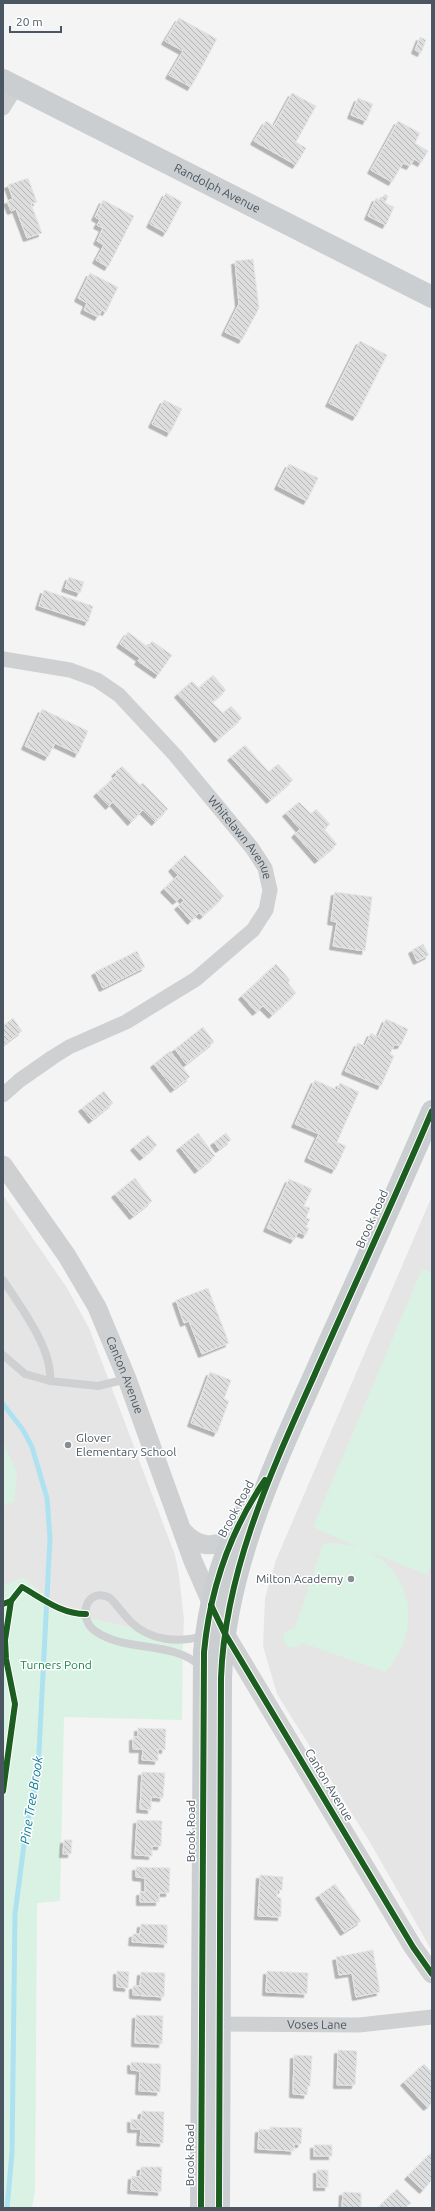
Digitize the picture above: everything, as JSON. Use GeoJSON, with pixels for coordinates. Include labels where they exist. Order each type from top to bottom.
{"type":"FeatureCollection","features":[{"type":"Feature","properties":{"kind":"main road","name":"Randolph Avenue"},"geometry":{"type":"LineString","coordinates":[[10,83],[432,297]]}},
{"type":"Feature","properties":{"kind":"main road","name":"Brook Road"},"geometry":{"type":"LineString","coordinates":[[219,2208],[210,2024],[203,1669],[272,1468],[432,1111]]}},
{"type":"Feature","properties":{"kind":"main road","name":"Brook Road"},"geometry":{"type":"LineString","coordinates":[[201,2208],[210,2024],[221,1691],[211,1605],[221,1569],[233,1536],[248,1506],[272,1468]]}},
{"type":"Feature","properties":{"kind":"street"},"geometry":{"type":"LineString","coordinates":[[3,108],[10,83]]}},
{"type":"Feature","properties":{"kind":"street","name":"Whitelawn Avenue"},"geometry":{"type":"LineString","coordinates":[[3,659],[70,670],[97,680],[119,695],[180,761],[252,848],[265,868],[270,890],[266,910],[253,930],[196,979],[132,1019],[69,1047],[20,1080],[3,1095]]}},
{"type":"Feature","properties":{"kind":"street","name":"Canton Avenue"},"geometry":{"type":"LineString","coordinates":[[3,1165],[87,1287],[127,1379],[182,1532],[211,1605]]}},
{"type":"Feature","properties":{"kind":"street"},"geometry":{"type":"LineString","coordinates":[[182,1532],[195,1542],[203,1545],[219,1544],[233,1536]]}},
{"type":"Feature","properties":{"kind":"street","name":"Canton Avenue"},"geometry":{"type":"LineString","coordinates":[[215,1634],[432,1974]]}},
{"type":"Feature","properties":{"kind":"street","name":"Voses Lane"},"geometry":{"type":"LineString","coordinates":[[210,2024],[359,2025],[432,2017]]}},
{"type":"Feature","properties":{"kind":"lane"},"geometry":{"type":"LineString","coordinates":[[3,1280],[27,1317],[42,1346],[50,1368],[50,1382]]}},
{"type":"Feature","properties":{"kind":"lane"},"geometry":{"type":"LineString","coordinates":[[3,1355],[25,1374],[50,1382],[98,1386],[127,1379]]}},
{"type":"Feature","properties":{"kind":"lane"},"geometry":{"type":"LineString","coordinates":[[203,1669],[186,1656],[122,1642],[101,1634],[90,1626],[87,1621],[86,1607],[93,1596],[99,1594],[110,1598],[136,1626],[152,1635],[178,1640],[215,1634]]}},
{"type":"Feature","properties":{"kind":"shaded area","name":"Glover Elementary School"},"geometry":{"type":"Polygon","coordinates":[[[3,1195],[67,1288],[89,1328],[175,1555],[179,1575],[184,1620],[183,1640],[69,1614],[23,1578],[3,1586],[3,1195]]]}},
{"type":"Feature","properties":{"kind":"shaded area","name":"Milton Academy"},"geometry":{"type":"Polygon","coordinates":[[[432,1196],[432,1951],[371,1844],[277,1694],[263,1646],[265,1598],[276,1560],[432,1196]]]}},
{"type":"Feature","properties":{"kind":"green space"},"geometry":{"type":"Polygon","coordinates":[[[422,1269],[432,1273],[432,1563],[427,1575],[371,1552],[386,1563],[399,1580],[405,1593],[408,1607],[406,1634],[402,1647],[386,1672],[302,1643],[299,1646],[291,1648],[285,1643],[283,1638],[286,1631],[295,1628],[323,1544],[335,1543],[358,1547],[313,1527],[422,1269]]]}},
{"type":"Feature","properties":{"kind":"green space"},"geometry":{"type":"Polygon","coordinates":[[[3,1441],[17,1473],[14,1502],[3,1506],[3,1441]]]}},
{"type":"Feature","properties":{"kind":"green space","name":"Turners Pond"},"geometry":{"type":"Polygon","coordinates":[[[23,1578],[69,1614],[183,1640],[182,1720],[64,1717],[60,1901],[37,1903],[35,2191],[32,2208],[3,2208],[3,1586],[23,1578]]]}},
{"type":"Feature","properties":{"kind":"building"},"geometry":{"type":"Polygon","coordinates":[[[179,18],[217,39],[191,87],[169,75],[183,51],[165,41],[179,18]]]}},
{"type":"Feature","properties":{"kind":"building"},"geometry":{"type":"Polygon","coordinates":[[[420,37],[426,40],[421,53],[415,50],[420,37]]]}},
{"type":"Feature","properties":{"kind":"building"},"geometry":{"type":"Polygon","coordinates":[[[292,93],[316,106],[296,142],[306,148],[296,165],[254,141],[266,121],[274,126],[292,93]]]}},
{"type":"Feature","properties":{"kind":"building"},"geometry":{"type":"Polygon","coordinates":[[[358,98],[373,104],[366,121],[351,115],[358,98]]]}},
{"type":"Feature","properties":{"kind":"building"},"geometry":{"type":"Polygon","coordinates":[[[398,121],[420,133],[415,143],[428,151],[421,163],[414,159],[410,166],[403,163],[392,182],[371,170],[398,121]]]}},
{"type":"Feature","properties":{"kind":"building"},"geometry":{"type":"Polygon","coordinates":[[[28,178],[37,202],[31,204],[42,233],[27,238],[16,209],[11,211],[7,201],[13,199],[8,185],[28,178]]]}},
{"type":"Feature","properties":{"kind":"building"},"geometry":{"type":"Polygon","coordinates":[[[166,193],[182,202],[166,233],[150,224],[166,193]]]}},
{"type":"Feature","properties":{"kind":"building"},"geometry":{"type":"Polygon","coordinates":[[[385,194],[388,196],[385,203],[394,207],[386,225],[368,216],[376,198],[381,200],[385,194]]]}},
{"type":"Feature","properties":{"kind":"building"},"geometry":{"type":"Polygon","coordinates":[[[103,200],[134,216],[108,267],[96,260],[104,245],[97,241],[103,228],[97,225],[100,220],[95,217],[103,200]]]}},
{"type":"Feature","properties":{"kind":"building"},"geometry":{"type":"Polygon","coordinates":[[[253,259],[259,308],[242,340],[225,332],[239,304],[235,261],[253,259]]]}},
{"type":"Feature","properties":{"kind":"building"},"geometry":{"type":"Polygon","coordinates":[[[90,273],[118,287],[106,312],[102,310],[98,317],[84,310],[87,303],[78,298],[90,273]]]}},
{"type":"Feature","properties":{"kind":"building"},"geometry":{"type":"Polygon","coordinates":[[[360,341],[387,355],[356,417],[329,403],[360,341]]]}},
{"type":"Feature","properties":{"kind":"building"},"geometry":{"type":"Polygon","coordinates":[[[164,400],[182,409],[170,433],[152,424],[164,400]]]}},
{"type":"Feature","properties":{"kind":"building"},"geometry":{"type":"Polygon","coordinates":[[[289,464],[318,478],[307,501],[278,486],[289,464]]]}},
{"type":"Feature","properties":{"kind":"building"},"geometry":{"type":"Polygon","coordinates":[[[69,577],[84,582],[80,593],[65,588],[69,577]]]}},
{"type":"Feature","properties":{"kind":"building"},"geometry":{"type":"Polygon","coordinates":[[[44,590],[93,606],[88,622],[39,606],[44,590]]]}},
{"type":"Feature","properties":{"kind":"building"},"geometry":{"type":"Polygon","coordinates":[[[128,632],[148,647],[152,641],[172,655],[158,675],[138,661],[140,658],[120,644],[128,632]]]}},
{"type":"Feature","properties":{"kind":"building"},"geometry":{"type":"Polygon","coordinates":[[[213,675],[226,690],[212,702],[223,713],[231,706],[242,718],[218,739],[178,694],[192,681],[199,688],[213,675]]]}},
{"type":"Feature","properties":{"kind":"building"},"geometry":{"type":"Polygon","coordinates":[[[42,709],[88,731],[78,754],[55,743],[48,757],[25,746],[42,709]]]}},
{"type":"Feature","properties":{"kind":"building"},"geometry":{"type":"Polygon","coordinates":[[[245,745],[269,772],[278,764],[293,780],[270,800],[231,757],[245,745]]]}},
{"type":"Feature","properties":{"kind":"building"},"geometry":{"type":"Polygon","coordinates":[[[122,766],[140,785],[143,783],[168,809],[155,822],[143,810],[131,822],[113,802],[109,806],[97,793],[117,775],[115,773],[122,766]]]}},
{"type":"Feature","properties":{"kind":"building"},"geometry":{"type":"Polygon","coordinates":[[[299,802],[311,814],[316,809],[330,824],[324,829],[337,844],[318,860],[295,834],[300,829],[286,813],[299,802]]]}},
{"type":"Feature","properties":{"kind":"building"},"geometry":{"type":"Polygon","coordinates":[[[185,855],[224,896],[203,916],[199,913],[191,921],[178,906],[184,901],[181,897],[176,901],[164,889],[178,875],[172,868],[185,855]]]}},
{"type":"Feature","properties":{"kind":"building"},"geometry":{"type":"Polygon","coordinates":[[[335,892],[372,897],[365,951],[333,946],[337,922],[331,921],[335,892]]]}},
{"type":"Feature","properties":{"kind":"building"},"geometry":{"type":"Polygon","coordinates":[[[423,944],[429,955],[417,961],[412,950],[423,944]]]}},
{"type":"Feature","properties":{"kind":"building"},"geometry":{"type":"Polygon","coordinates":[[[137,951],[145,967],[103,988],[95,972],[137,951]]]}},
{"type":"Feature","properties":{"kind":"building"},"geometry":{"type":"Polygon","coordinates":[[[276,964],[290,980],[288,983],[296,993],[272,1015],[263,1006],[256,1012],[242,996],[276,964]]]}},
{"type":"Feature","properties":{"kind":"building"},"geometry":{"type":"Polygon","coordinates":[[[13,1018],[22,1031],[3,1045],[3,1026],[13,1018]]]}},
{"type":"Feature","properties":{"kind":"building"},"geometry":{"type":"Polygon","coordinates":[[[386,1019],[408,1029],[401,1045],[394,1045],[390,1054],[394,1056],[381,1086],[345,1071],[358,1043],[365,1046],[371,1033],[378,1037],[386,1019]]]}},
{"type":"Feature","properties":{"kind":"building"},"geometry":{"type":"Polygon","coordinates":[[[203,1027],[214,1042],[186,1064],[175,1049],[203,1027]]]}},
{"type":"Feature","properties":{"kind":"building"},"geometry":{"type":"Polygon","coordinates":[[[170,1051],[190,1077],[174,1089],[154,1064],[170,1051]]]}},
{"type":"Feature","properties":{"kind":"building"},"geometry":{"type":"Polygon","coordinates":[[[315,1080],[337,1090],[340,1083],[359,1092],[337,1142],[346,1146],[335,1170],[308,1158],[319,1134],[295,1124],[315,1080]]]}},
{"type":"Feature","properties":{"kind":"building"},"geometry":{"type":"Polygon","coordinates":[[[104,1091],[113,1103],[92,1120],[82,1108],[104,1091]]]}},
{"type":"Feature","properties":{"kind":"building"},"geometry":{"type":"Polygon","coordinates":[[[198,1133],[215,1156],[198,1170],[180,1147],[198,1133]]]}},
{"type":"Feature","properties":{"kind":"building"},"geometry":{"type":"Polygon","coordinates":[[[226,1133],[231,1140],[219,1149],[214,1142],[226,1133]]]}},
{"type":"Feature","properties":{"kind":"building"},"geometry":{"type":"Polygon","coordinates":[[[148,1135],[157,1145],[143,1157],[134,1147],[148,1135]]]}},
{"type":"Feature","properties":{"kind":"building"},"geometry":{"type":"Polygon","coordinates":[[[135,1178],[152,1201],[133,1216],[115,1194],[135,1178]]]}},
{"type":"Feature","properties":{"kind":"building"},"geometry":{"type":"Polygon","coordinates":[[[289,1179],[312,1189],[304,1206],[310,1208],[306,1218],[310,1219],[306,1227],[309,1228],[306,1235],[298,1232],[294,1240],[267,1228],[289,1179]]]}},
{"type":"Feature","properties":{"kind":"building"},"geometry":{"type":"Polygon","coordinates":[[[208,1288],[229,1343],[202,1354],[189,1321],[184,1323],[176,1300],[208,1288]]]}},
{"type":"Feature","properties":{"kind":"building"},"geometry":{"type":"Polygon","coordinates":[[[210,1372],[231,1380],[224,1399],[229,1401],[217,1433],[191,1423],[210,1372]]]}},
{"type":"Feature","properties":{"kind":"building"},"geometry":{"type":"Polygon","coordinates":[[[138,1728],[166,1729],[165,1750],[158,1749],[158,1761],[142,1760],[143,1749],[133,1749],[133,1737],[138,1737],[138,1728]]]}},
{"type":"Feature","properties":{"kind":"building"},"geometry":{"type":"Polygon","coordinates":[[[142,1772],[165,1773],[163,1798],[151,1797],[151,1810],[140,1809],[142,1772]]]}},
{"type":"Feature","properties":{"kind":"building"},"geometry":{"type":"Polygon","coordinates":[[[137,1820],[162,1821],[161,1846],[152,1846],[152,1856],[135,1855],[137,1820]]]}},
{"type":"Feature","properties":{"kind":"building"},"geometry":{"type":"Polygon","coordinates":[[[64,1840],[72,1840],[71,1854],[63,1854],[64,1840]]]}},
{"type":"Feature","properties":{"kind":"building"},"geometry":{"type":"Polygon","coordinates":[[[136,1867],[170,1868],[169,1893],[159,1893],[159,1902],[140,1902],[140,1892],[145,1892],[145,1878],[136,1877],[136,1867]]]}},
{"type":"Feature","properties":{"kind":"building"},"geometry":{"type":"Polygon","coordinates":[[[260,1875],[283,1877],[282,1890],[277,1890],[277,1897],[281,1898],[281,1917],[258,1916],[260,1875]]]}},
{"type":"Feature","properties":{"kind":"building"},"geometry":{"type":"Polygon","coordinates":[[[335,1884],[361,1921],[344,1932],[319,1895],[335,1884]]]}},
{"type":"Feature","properties":{"kind":"building"},"geometry":{"type":"Polygon","coordinates":[[[141,1924],[167,1925],[167,1944],[132,1942],[133,1934],[140,1934],[141,1924]]]}},
{"type":"Feature","properties":{"kind":"building"},"geometry":{"type":"Polygon","coordinates":[[[373,1950],[380,1992],[356,1997],[352,1973],[339,1975],[336,1957],[373,1950]]]}},
{"type":"Feature","properties":{"kind":"building"},"geometry":{"type":"Polygon","coordinates":[[[117,1971],[129,1972],[128,1988],[117,1987],[117,1971]]]}},
{"type":"Feature","properties":{"kind":"building"},"geometry":{"type":"Polygon","coordinates":[[[267,1971],[308,1973],[307,1994],[266,1992],[267,1971]]]}},
{"type":"Feature","properties":{"kind":"building"},"geometry":{"type":"Polygon","coordinates":[[[141,1972],[165,1973],[164,1997],[133,1995],[133,1986],[140,1986],[141,1972]]]}},
{"type":"Feature","properties":{"kind":"building"},"geometry":{"type":"Polygon","coordinates":[[[136,2015],[163,2016],[162,2044],[135,2043],[136,2015]]]}},
{"type":"Feature","properties":{"kind":"building"},"geometry":{"type":"Polygon","coordinates":[[[338,2050],[357,2051],[355,2085],[337,2085],[338,2050]]]}},
{"type":"Feature","properties":{"kind":"building"},"geometry":{"type":"Polygon","coordinates":[[[294,2055],[312,2056],[310,2086],[308,2086],[307,2095],[293,2094],[294,2055]]]}},
{"type":"Feature","properties":{"kind":"building"},"geometry":{"type":"Polygon","coordinates":[[[131,2062],[161,2064],[160,2092],[139,2091],[140,2071],[131,2070],[131,2062]]]}},
{"type":"Feature","properties":{"kind":"building"},"geometry":{"type":"Polygon","coordinates":[[[424,2064],[432,2072],[432,2103],[427,2107],[404,2082],[424,2064]]]}},
{"type":"Feature","properties":{"kind":"building"},"geometry":{"type":"Polygon","coordinates":[[[142,2111],[164,2112],[163,2143],[140,2142],[141,2129],[131,2129],[131,2119],[141,2120],[142,2111]]]}},
{"type":"Feature","properties":{"kind":"building"},"geometry":{"type":"Polygon","coordinates":[[[270,2127],[302,2128],[301,2144],[294,2144],[294,2151],[258,2149],[259,2129],[270,2130],[270,2127]]]}},
{"type":"Feature","properties":{"kind":"building"},"geometry":{"type":"Polygon","coordinates":[[[314,2145],[332,2145],[332,2156],[314,2156],[314,2145]]]}},
{"type":"Feature","properties":{"kind":"building"},"geometry":{"type":"Polygon","coordinates":[[[432,2152],[432,2180],[423,2190],[408,2176],[432,2152]]]}},
{"type":"Feature","properties":{"kind":"building"},"geometry":{"type":"Polygon","coordinates":[[[141,2167],[162,2167],[161,2192],[131,2190],[132,2176],[140,2177],[141,2167]]]}},
{"type":"Feature","properties":{"kind":"building"},"geometry":{"type":"Polygon","coordinates":[[[317,2170],[328,2170],[328,2187],[317,2187],[317,2170]]]}},
{"type":"Feature","properties":{"kind":"building"},"geometry":{"type":"Polygon","coordinates":[[[397,2189],[411,2203],[405,2208],[378,2208],[397,2189]]]}},
{"type":"Feature","properties":{"kind":"building"},"geometry":{"type":"Polygon","coordinates":[[[343,2192],[361,2193],[361,2208],[342,2208],[343,2192]]]}},
{"type":"Feature","properties":{"kind":"waterway","name":"Pine Tree Brook"},"geometry":{"type":"LineString","coordinates":[[3,1404],[23,1430],[32,1447],[47,1498],[50,1538],[38,1771],[26,1829],[15,1914],[12,2152],[7,2208]]}},
{"type":"Feature","properties":{"kind":"cycle path"},"geometry":{"type":"LineString","coordinates":[[219,2208],[221,1678],[224,1638],[231,1599],[253,1523],[282,1449],[432,1111]]}},
{"type":"Feature","properties":{"kind":"cycle path"},"geometry":{"type":"LineString","coordinates":[[201,2208],[204,1652],[211,1606],[224,1562],[232,1540],[253,1499],[265,1480]]}},
{"type":"Feature","properties":{"kind":"cycle path"},"geometry":{"type":"LineString","coordinates":[[3,1604],[11,1601],[22,1587],[60,1609],[86,1614]]}},
{"type":"Feature","properties":{"kind":"cycle path"},"geometry":{"type":"LineString","coordinates":[[3,1791],[15,1704],[6,1659],[5,1640],[11,1601]]}},
{"type":"Feature","properties":{"kind":"cycle path"},"geometry":{"type":"LineString","coordinates":[[211,1605],[224,1632],[413,1947],[432,1974]]}},
{"type":"Feature","properties":{"kind":"place","name":"Glover Elementary School"},"geometry":{"type":"Point","coordinates":[68,1445]}},
{"type":"Feature","properties":{"kind":"place","name":"Milton Academy"},"geometry":{"type":"Point","coordinates":[351,1579]}}]}
